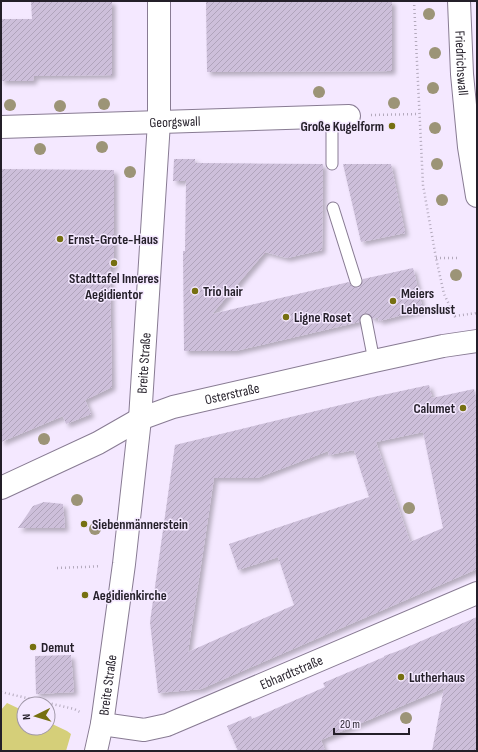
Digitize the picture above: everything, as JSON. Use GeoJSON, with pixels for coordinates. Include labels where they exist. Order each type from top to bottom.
{"type":"FeatureCollection","features":[{"type":"Feature","properties":{"kind":"street","name":"Breite Straße"},"geometry":{"type":"LineString","coordinates":[[96,751],[102,724],[124,564],[140,419],[159,122],[159,1]]}},
{"type":"Feature","properties":{"kind":"street","name":"Friedrichswall"},"geometry":{"type":"LineString","coordinates":[[459,1],[462,74],[469,147],[477,196]]}},
{"type":"Feature","properties":{"kind":"street","name":"Georgswall"},"geometry":{"type":"LineString","coordinates":[[1,127],[340,116]]}},
{"type":"Feature","properties":{"kind":"street","name":"Osterstraße"},"geometry":{"type":"LineString","coordinates":[[1,488],[98,443],[140,419],[173,407],[198,400],[443,346],[477,341]]}},
{"type":"Feature","properties":{"kind":"street","name":"Ebhardtstraße"},"geometry":{"type":"LineString","coordinates":[[102,724],[144,730],[167,725],[477,593]]}},
{"type":"Feature","properties":{"kind":"lane"},"geometry":{"type":"LineString","coordinates":[[332,164],[340,116]]}},
{"type":"Feature","properties":{"kind":"lane"},"geometry":{"type":"LineString","coordinates":[[333,208],[356,281]]}},
{"type":"Feature","properties":{"kind":"lane"},"geometry":{"type":"LineString","coordinates":[[366,320],[374,361]]}},
{"type":"Feature","properties":{"kind":"path"},"geometry":{"type":"LineString","coordinates":[[414,1],[423,186],[436,258],[444,294],[455,316],[477,313]]}},
{"type":"Feature","properties":{"kind":"path"},"geometry":{"type":"LineString","coordinates":[[386,114],[419,114]]}},
{"type":"Feature","properties":{"kind":"path"},"geometry":{"type":"LineString","coordinates":[[436,258],[460,258]]}},
{"type":"Feature","properties":{"kind":"path"},"geometry":{"type":"LineString","coordinates":[[57,568],[82,567]]}},
{"type":"Feature","properties":{"kind":"path"},"geometry":{"type":"LineString","coordinates":[[1,692],[74,709],[102,724]]}},
{"type":"Feature","properties":{"kind":"shaded area"},"geometry":{"type":"Polygon","coordinates":[[[7,703],[16,707],[16,736],[56,736],[56,726],[67,731],[71,734],[66,751],[1,751],[1,710],[7,703]]]}},
{"type":"Feature","properties":{"kind":"building"},"geometry":{"type":"Polygon","coordinates":[[[31,1],[112,1],[112,75],[34,76],[33,81],[1,81],[1,19],[32,19],[31,1]]]}},
{"type":"Feature","properties":{"kind":"building"},"geometry":{"type":"Polygon","coordinates":[[[206,1],[392,1],[392,71],[207,72],[206,1]]]}},
{"type":"Feature","properties":{"kind":"building"},"geometry":{"type":"Polygon","coordinates":[[[174,159],[195,159],[195,163],[323,164],[322,250],[287,258],[265,252],[212,314],[349,282],[352,286],[358,288],[363,279],[413,268],[423,310],[379,321],[378,317],[373,319],[369,314],[364,313],[360,317],[359,322],[235,351],[184,351],[183,251],[185,251],[186,181],[173,181],[174,159]]]}},
{"type":"Feature","properties":{"kind":"building"},"geometry":{"type":"Polygon","coordinates":[[[343,164],[391,164],[405,233],[361,242],[343,164]]]}},
{"type":"Feature","properties":{"kind":"building"},"geometry":{"type":"Polygon","coordinates":[[[1,169],[114,170],[114,267],[110,267],[112,387],[85,400],[91,414],[66,424],[63,416],[1,442],[1,169]]]}},
{"type":"Feature","properties":{"kind":"building"},"geometry":{"type":"Polygon","coordinates":[[[429,385],[432,398],[474,389],[477,402],[477,569],[201,689],[158,693],[150,622],[175,445],[429,385]],[[423,432],[376,442],[410,542],[443,528],[423,432]],[[354,450],[329,455],[328,451],[257,478],[214,478],[188,652],[294,605],[278,557],[238,570],[229,544],[369,497],[354,450]]]}},
{"type":"Feature","properties":{"kind":"building"},"geometry":{"type":"Polygon","coordinates":[[[44,502],[63,504],[65,528],[18,528],[33,506],[44,502]]]}},
{"type":"Feature","properties":{"kind":"building"},"geometry":{"type":"Polygon","coordinates":[[[477,617],[477,751],[432,751],[444,688],[321,740],[325,751],[238,751],[227,726],[251,716],[252,719],[325,687],[323,683],[477,617]]]}},
{"type":"Feature","properties":{"kind":"building"},"geometry":{"type":"Polygon","coordinates":[[[71,655],[74,692],[36,694],[35,656],[71,655]]]}},
{"type":"Feature","properties":{"kind":"place","name":"Große Kugelform"},"geometry":{"type":"Point","coordinates":[392,126]}},
{"type":"Feature","properties":{"kind":"place","name":"Ernst-Grote-Haus"},"geometry":{"type":"Point","coordinates":[60,239]}},
{"type":"Feature","properties":{"kind":"place","name":"Stadttafel Inneres Aegidientor"},"geometry":{"type":"Point","coordinates":[114,263]}},
{"type":"Feature","properties":{"kind":"place","name":"Trio hair"},"geometry":{"type":"Point","coordinates":[195,291]}},
{"type":"Feature","properties":{"kind":"place","name":"Meiers Lebenslust"},"geometry":{"type":"Point","coordinates":[393,301]}},
{"type":"Feature","properties":{"kind":"place","name":"Ligne Roset"},"geometry":{"type":"Point","coordinates":[286,317]}},
{"type":"Feature","properties":{"kind":"place","name":"Calumet"},"geometry":{"type":"Point","coordinates":[463,408]}},
{"type":"Feature","properties":{"kind":"place","name":"Siebenmännerstein"},"geometry":{"type":"Point","coordinates":[84,524]}},
{"type":"Feature","properties":{"kind":"place","name":"Aegidienkirche"},"geometry":{"type":"Point","coordinates":[85,595]}},
{"type":"Feature","properties":{"kind":"place","name":"Demut"},"geometry":{"type":"Point","coordinates":[33,647]}},
{"type":"Feature","properties":{"kind":"place","name":"Lutherhaus"},"geometry":{"type":"Point","coordinates":[401,677]}}]}
